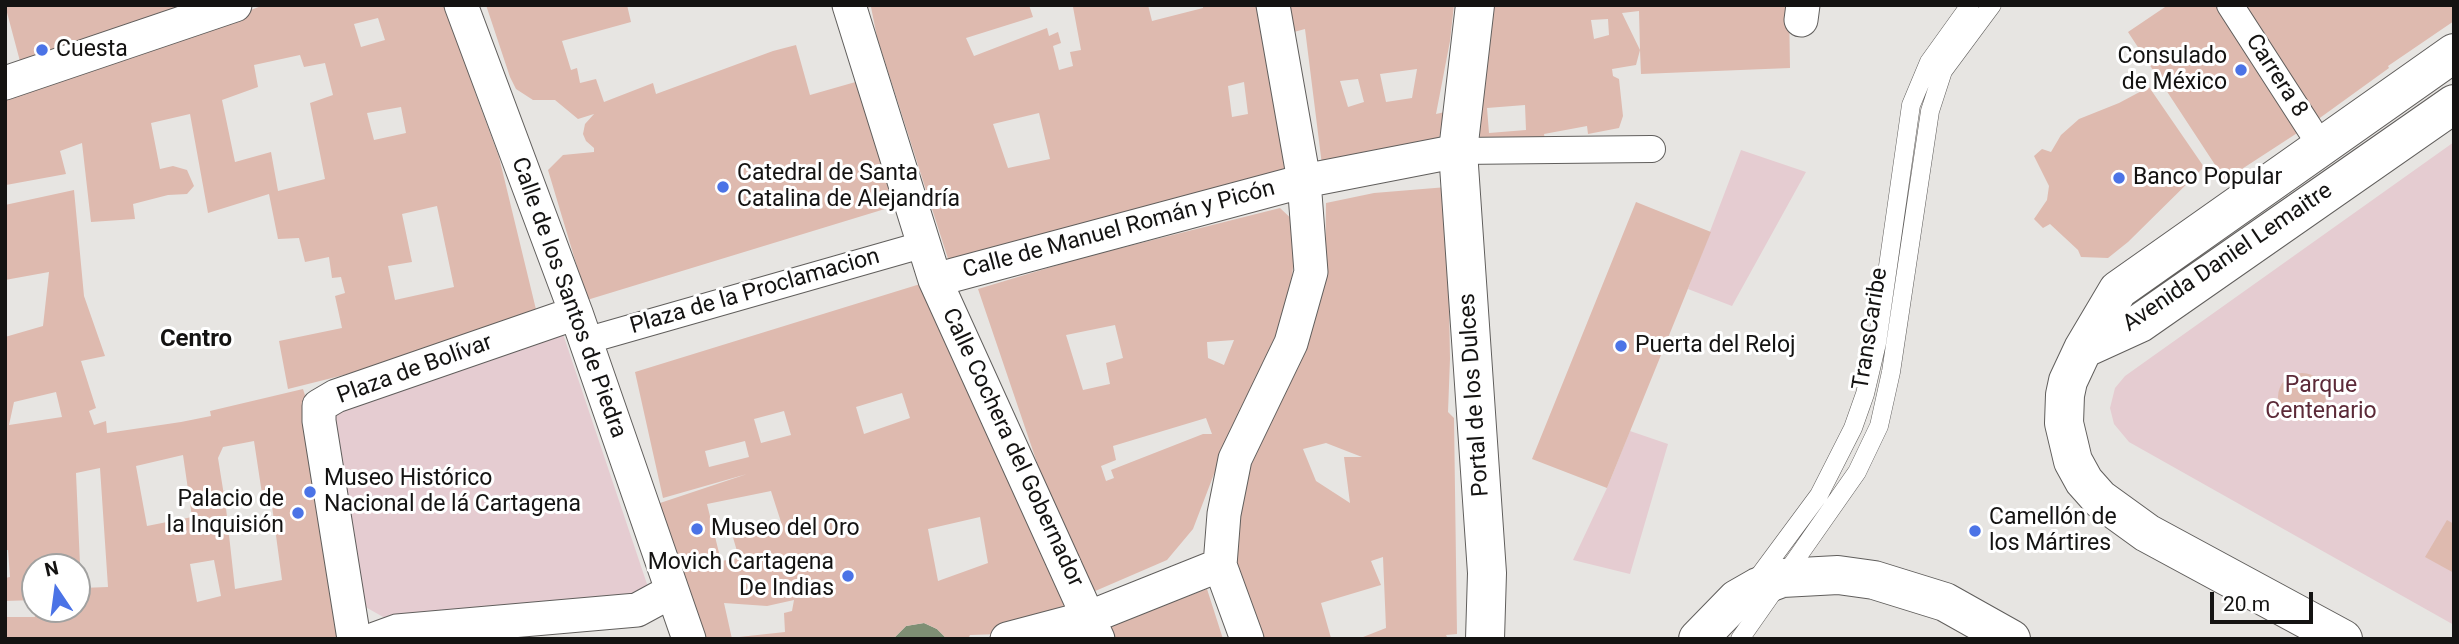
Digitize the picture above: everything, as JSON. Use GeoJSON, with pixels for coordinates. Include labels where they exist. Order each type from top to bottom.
{"type":"FeatureCollection","features":[{"type":"Feature","properties":{"kind":"main road","name":"Portal de los Dulces"},"geometry":{"type":"LineString","coordinates":[[1475,5],[1458,151],[1487,573],[1485,639]]}},
{"type":"Feature","properties":{"kind":"main road","name":"Avenida Daniel Lemaitre"},"geometry":{"type":"LineString","coordinates":[[2083,349],[2118,290],[2454,53]]}},
{"type":"Feature","properties":{"kind":"main road","name":"Avenida Daniel Lemaitre"},"geometry":{"type":"LineString","coordinates":[[2083,349],[2140,323],[2454,104]]}},
{"type":"Feature","properties":{"kind":"main road"},"geometry":{"type":"LineString","coordinates":[[2083,349],[2068,381],[2064,423],[2073,461],[2084,481],[2100,499],[2147,533],[2343,639]]}},
{"type":"Feature","properties":{"kind":"main road"},"geometry":{"type":"LineString","coordinates":[[1698,639],[1737,599],[1758,587],[1782,578],[1838,575],[1874,580],[1945,602],[2011,639]]}},
{"type":"Feature","properties":{"kind":"street"},"geometry":{"type":"LineString","coordinates":[[5,83],[235,5]]}},
{"type":"Feature","properties":{"kind":"street","name":"Calle de los Santos de Piedra"},"geometry":{"type":"LineString","coordinates":[[461,5],[580,327],[689,639]]}},
{"type":"Feature","properties":{"kind":"street","name":"Calle Cochera del Gobernador"},"geometry":{"type":"LineString","coordinates":[[849,5],[934,280],[1094,628]]}},
{"type":"Feature","properties":{"kind":"street"},"geometry":{"type":"LineString","coordinates":[[1247,639],[1220,565],[1224,514],[1235,458],[1291,344],[1311,272],[1304,181],[1273,5]]}},
{"type":"Feature","properties":{"kind":"street","name":"Carrera 8"},"geometry":{"type":"LineString","coordinates":[[2230,5],[2321,146]]}},
{"type":"Feature","properties":{"kind":"street"},"geometry":{"type":"LineString","coordinates":[[1458,151],[1652,149]]}},
{"type":"Feature","properties":{"kind":"street","name":"Calle de Manuel Román y Picón"},"geometry":{"type":"LineString","coordinates":[[934,280],[1304,181],[1458,151]]}},
{"type":"Feature","properties":{"kind":"street","name":"Plaza de la Proclamacion"},"geometry":{"type":"LineString","coordinates":[[580,327],[925,244]]}},
{"type":"Feature","properties":{"kind":"street","name":"Plaza de Bolívar"},"geometry":{"type":"LineString","coordinates":[[354,639],[319,421],[319,406],[336,396],[580,327]]}},
{"type":"Feature","properties":{"kind":"street"},"geometry":{"type":"LineString","coordinates":[[1007,639],[1094,628],[1220,565]]}},
{"type":"Feature","properties":{"kind":"street"},"geometry":{"type":"LineString","coordinates":[[375,639],[397,631],[637,610],[673,591]]}},
{"type":"Feature","properties":{"kind":"lane","name":"TransCaribe"},"geometry":{"type":"LineString","coordinates":[[1737,599],[1766,569],[1819,495],[1853,428],[1865,394],[1877,344],[1911,104],[1929,62],[1970,5]]}},
{"type":"Feature","properties":{"kind":"lane","name":"TransCaribe"},"geometry":{"type":"LineString","coordinates":[[1740,639],[1857,472],[1879,426],[1891,372],[1930,111],[1943,71],[1992,5]]}},
{"type":"Feature","properties":{"kind":"green space","name":"Parque Centenario"},"geometry":{"type":"Polygon","coordinates":[[[2454,142],[2454,625],[2129,442],[2114,424],[2110,408],[2115,388],[2125,376],[2454,142]]]}},
{"type":"Feature","properties":{"kind":"green space"},"geometry":{"type":"Polygon","coordinates":[[[1741,150],[1806,172],[1732,306],[1688,289],[1741,150]]]}},
{"type":"Feature","properties":{"kind":"green space"},"geometry":{"type":"Polygon","coordinates":[[[561,328],[652,599],[392,622],[355,601],[330,404],[561,328]]]}},
{"type":"Feature","properties":{"kind":"green space"},"geometry":{"type":"Polygon","coordinates":[[[1630,431],[1668,444],[1630,574],[1573,560],[1630,431]]]}},
{"type":"Feature","properties":{"kind":"shaded area"},"geometry":{"type":"Polygon","coordinates":[[[924,623],[937,629],[947,639],[893,639],[906,626],[924,623]]]}},
{"type":"Feature","properties":{"kind":"building","name":"Cuesta"},"geometry":{"type":"Polygon","coordinates":[[[5,5],[197,5],[21,65],[5,5]]]}},
{"type":"Feature","properties":{"kind":"building"},"geometry":{"type":"Polygon","coordinates":[[[264,5],[450,5],[475,92],[499,157],[540,326],[288,389],[279,341],[342,328],[335,296],[345,293],[341,277],[332,278],[329,257],[305,262],[299,238],[278,239],[269,194],[208,213],[190,114],[151,123],[160,169],[173,166],[187,170],[194,186],[187,194],[168,195],[133,204],[135,219],[91,222],[82,143],[60,151],[66,174],[6,185],[5,94],[173,39],[264,5]],[[378,18],[354,24],[361,47],[385,40],[378,18]],[[300,55],[254,65],[258,87],[222,100],[235,162],[271,152],[278,191],[325,179],[310,103],[333,95],[325,63],[304,67],[300,55]],[[401,107],[367,113],[374,140],[406,133],[401,107]],[[437,206],[402,214],[412,262],[388,266],[395,300],[454,287],[437,206]]]}},
{"type":"Feature","properties":{"kind":"building","name":"Catedral de Santa Catalina de Alejandría"},"geometry":{"type":"Polygon","coordinates":[[[486,5],[627,5],[631,22],[562,41],[571,70],[577,68],[580,83],[596,79],[604,102],[653,83],[656,94],[796,45],[810,95],[859,81],[898,205],[587,300],[548,170],[563,155],[594,152],[583,134],[585,124],[594,114],[578,119],[555,100],[533,100],[516,89],[486,5]]]}},
{"type":"Feature","properties":{"kind":"building"},"geometry":{"type":"Polygon","coordinates":[[[861,5],[1029,5],[1033,17],[966,38],[974,56],[1047,28],[1049,36],[1058,32],[1061,43],[1053,46],[1059,70],[1073,66],[1070,52],[1081,50],[1073,7],[1148,5],[1152,21],[1203,8],[1203,5],[1261,5],[1298,176],[950,265],[877,37],[871,7],[862,9],[861,5]],[[1244,82],[1228,86],[1232,117],[1248,114],[1244,82]],[[1039,113],[993,124],[1008,168],[1050,159],[1039,113]]]}},
{"type":"Feature","properties":{"kind":"building"},"geometry":{"type":"Polygon","coordinates":[[[1290,5],[1454,5],[1436,114],[1445,112],[1436,151],[1323,173],[1305,29],[1294,32],[1290,5]],[[1417,69],[1380,74],[1386,102],[1412,98],[1417,69]],[[1358,79],[1340,81],[1348,107],[1364,102],[1358,79]]]}},
{"type":"Feature","properties":{"kind":"building"},"geometry":{"type":"Polygon","coordinates":[[[1480,5],[1789,5],[1790,68],[1641,74],[1640,50],[1636,65],[1612,69],[1613,76],[1619,79],[1623,116],[1619,128],[1588,134],[1587,126],[1544,134],[1546,145],[1479,150],[1480,135],[1468,138],[1480,5]],[[1639,11],[1622,13],[1640,50],[1639,11]],[[1608,19],[1591,20],[1594,39],[1609,35],[1608,19]],[[1525,105],[1487,108],[1489,133],[1526,130],[1525,105]]]}},
{"type":"Feature","properties":{"kind":"building"},"geometry":{"type":"Polygon","coordinates":[[[2168,5],[2226,5],[2308,126],[2225,180],[2128,32],[2168,5]]]}},
{"type":"Feature","properties":{"kind":"building"},"geometry":{"type":"Polygon","coordinates":[[[2235,5],[2454,5],[2454,21],[2388,66],[2389,68],[2317,120],[2235,5]]]}},
{"type":"Feature","properties":{"kind":"building","name":"Banco Popular"},"geometry":{"type":"Polygon","coordinates":[[[2149,87],[2204,167],[2128,242],[2108,258],[2081,257],[2078,250],[2050,224],[2043,228],[2034,219],[2047,200],[2049,186],[2034,156],[2042,149],[2051,152],[2061,135],[2079,119],[2149,87]]]}},
{"type":"Feature","properties":{"kind":"building"},"geometry":{"type":"Polygon","coordinates":[[[1447,187],[1450,359],[1448,412],[1454,418],[1457,634],[1446,635],[1448,639],[1358,639],[1386,628],[1383,557],[1371,561],[1381,585],[1321,603],[1331,638],[1256,639],[1227,549],[1229,511],[1325,276],[1326,203],[1374,193],[1447,187]],[[1326,443],[1303,449],[1316,481],[1350,503],[1344,457],[1362,457],[1326,443]]]}},
{"type":"Feature","properties":{"kind":"building"},"geometry":{"type":"Polygon","coordinates":[[[74,190],[84,296],[105,356],[81,361],[96,408],[89,411],[94,425],[106,421],[107,433],[211,416],[210,411],[303,389],[314,423],[342,638],[5,639],[5,617],[21,617],[21,623],[91,623],[91,588],[108,587],[100,468],[76,473],[79,553],[21,553],[21,600],[5,601],[5,578],[10,577],[8,550],[5,550],[5,337],[43,326],[49,272],[5,280],[5,205],[74,190]],[[56,392],[14,402],[9,425],[62,417],[56,392]],[[254,441],[223,447],[218,458],[235,589],[282,580],[272,506],[264,507],[254,441]],[[183,455],[136,466],[147,526],[192,517],[183,455]],[[214,560],[190,564],[197,602],[221,596],[214,560]]]}},
{"type":"Feature","properties":{"kind":"building","name":"Puerta del Reloj"},"geometry":{"type":"Polygon","coordinates":[[[1636,202],[1711,232],[1607,488],[1532,459],[1636,202]]]}},
{"type":"Feature","properties":{"kind":"building"},"geometry":{"type":"Polygon","coordinates":[[[1280,208],[1298,225],[1284,345],[1214,474],[1193,529],[1167,560],[1086,595],[1049,498],[978,289],[1081,258],[1280,208]],[[1115,325],[1066,335],[1083,390],[1110,384],[1106,363],[1123,358],[1115,325]],[[1234,340],[1207,342],[1208,358],[1224,365],[1234,340]],[[1206,418],[1113,446],[1116,460],[1101,466],[1106,481],[1114,478],[1111,470],[1203,434],[1212,434],[1206,418]]]}},
{"type":"Feature","properties":{"kind":"building"},"geometry":{"type":"Polygon","coordinates":[[[930,281],[1071,604],[1057,608],[1054,619],[999,634],[970,635],[968,639],[947,639],[937,629],[924,623],[906,626],[893,639],[739,639],[785,632],[784,613],[792,611],[794,600],[767,606],[724,603],[732,639],[697,639],[657,504],[747,474],[663,498],[635,372],[930,281]],[[902,393],[856,407],[864,434],[910,418],[902,393]],[[784,411],[754,419],[761,443],[791,435],[784,411]],[[745,441],[705,451],[709,467],[749,457],[745,441]],[[771,491],[707,504],[721,561],[739,558],[732,534],[781,522],[771,491]],[[980,517],[928,529],[938,581],[988,563],[980,517]]]}},
{"type":"Feature","properties":{"kind":"building"},"geometry":{"type":"Polygon","coordinates":[[[2302,373],[2319,380],[2326,397],[2319,414],[2302,421],[2285,414],[2278,397],[2285,380],[2302,373]]]}},
{"type":"Feature","properties":{"kind":"building"},"geometry":{"type":"Polygon","coordinates":[[[2447,520],[2454,524],[2454,573],[2425,557],[2447,520]]]}},
{"type":"Feature","properties":{"kind":"building"},"geometry":{"type":"Polygon","coordinates":[[[1207,589],[1223,639],[1112,639],[1107,626],[1207,589]]]}},
{"type":"Feature","properties":{"kind":"place","name":"Cuesta"},"geometry":{"type":"Point","coordinates":[42,50]}},
{"type":"Feature","properties":{"kind":"place","name":"Consulado de México"},"geometry":{"type":"Point","coordinates":[2241,70]}},
{"type":"Feature","properties":{"kind":"place","name":"Banco Popular"},"geometry":{"type":"Point","coordinates":[2119,178]}},
{"type":"Feature","properties":{"kind":"place","name":"Catedral de Santa Catalina de Alejandría"},"geometry":{"type":"Point","coordinates":[723,187]}},
{"type":"Feature","properties":{"kind":"place","name":"Puerta del Reloj"},"geometry":{"type":"Point","coordinates":[1621,346]}},
{"type":"Feature","properties":{"kind":"place","name":"Museo Histórico Nacional de lá Cartagena"},"geometry":{"type":"Point","coordinates":[310,492]}},
{"type":"Feature","properties":{"kind":"place","name":"Palacio de la Inquisión"},"geometry":{"type":"Point","coordinates":[298,513]}},
{"type":"Feature","properties":{"kind":"place","name":"Museo del Oro"},"geometry":{"type":"Point","coordinates":[697,529]}},
{"type":"Feature","properties":{"kind":"place","name":"Camellón de los Mártires"},"geometry":{"type":"Point","coordinates":[1975,531]}},
{"type":"Feature","properties":{"kind":"place","name":"Movich Cartagena De Indias"},"geometry":{"type":"Point","coordinates":[848,576]}},
{"type":"Feature","properties":{"kind":"district","name":"Centro"},"geometry":{"type":"Point","coordinates":[196,340]}}]}
